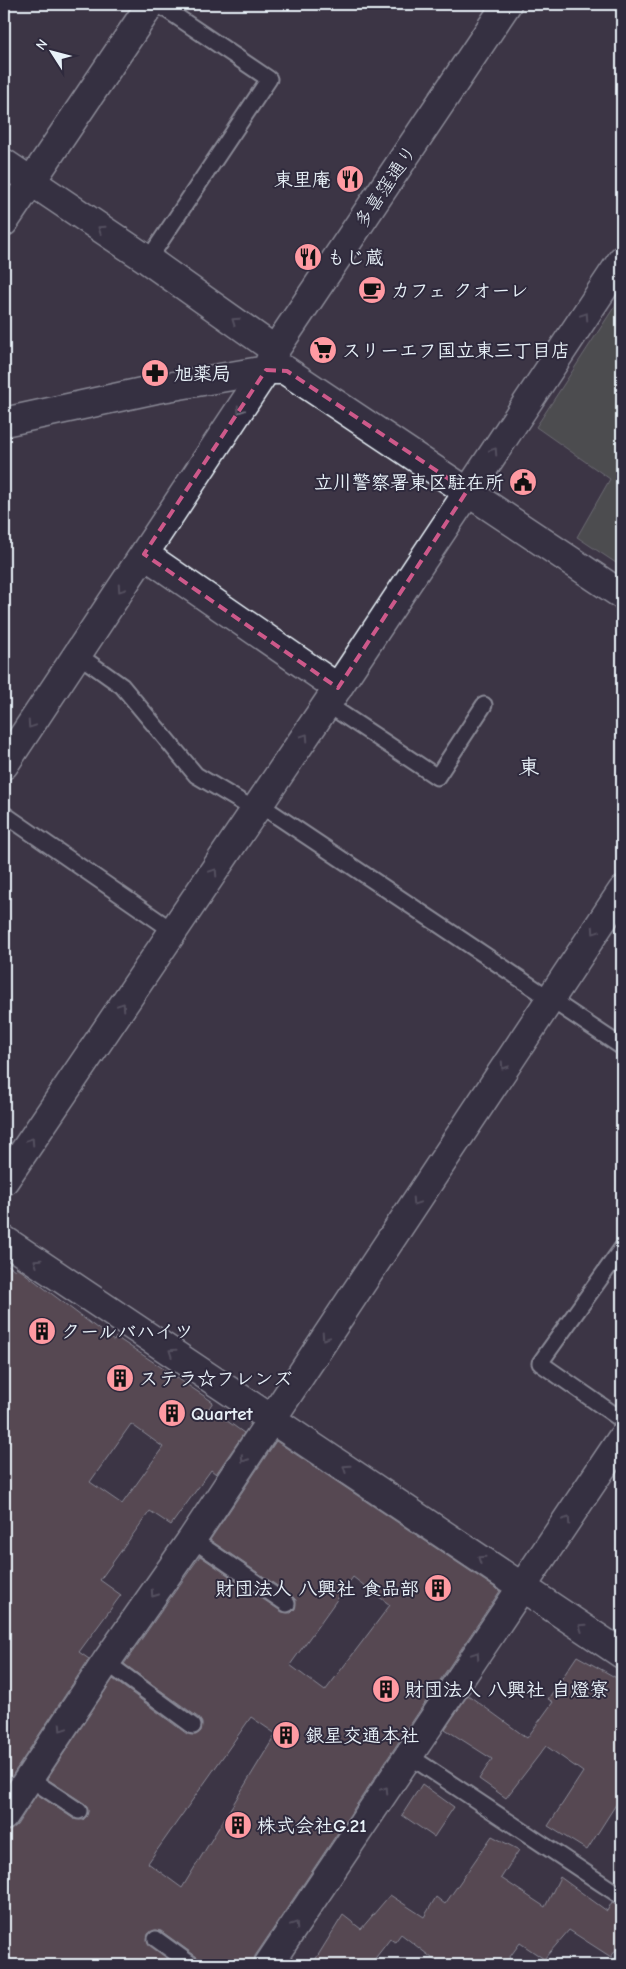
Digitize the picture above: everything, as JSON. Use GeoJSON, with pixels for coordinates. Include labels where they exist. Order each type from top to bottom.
{"type":"FeatureCollection","features":[{"type":"Feature","properties":{"kind":"street"},"geometry":{"type":"LineString","coordinates":[[4,222],[151,4]]}},
{"type":"Feature","properties":{"kind":"street","name":"多喜窪通り"},"geometry":{"type":"LineString","coordinates":[[4,765],[507,4]]}},
{"type":"Feature","properties":{"kind":"street"},"geometry":{"type":"LineString","coordinates":[[4,163],[148,260],[271,360],[622,595]]}},
{"type":"Feature","properties":{"kind":"street"},"geometry":{"type":"LineString","coordinates":[[4,1181],[332,696],[622,260]]}},
{"type":"Feature","properties":{"kind":"street"},"geometry":{"type":"LineString","coordinates":[[4,422],[156,389],[271,360]]}},
{"type":"Feature","properties":{"kind":"street"},"geometry":{"type":"LineString","coordinates":[[144,554],[332,696]]}},
{"type":"Feature","properties":{"kind":"street"},"geometry":{"type":"LineString","coordinates":[[4,1816],[106,1662],[192,1539],[622,891]]}},
{"type":"Feature","properties":{"kind":"street"},"geometry":{"type":"LineString","coordinates":[[4,1240],[622,1654]]}},
{"type":"Feature","properties":{"kind":"street"},"geometry":{"type":"LineString","coordinates":[[268,1965],[622,1438]]}},
{"type":"Feature","properties":{"kind":"lane"},"geometry":{"type":"LineString","coordinates":[[148,260],[269,79],[158,4]]}},
{"type":"Feature","properties":{"kind":"lane"},"geometry":{"type":"LineString","coordinates":[[78,654],[122,686],[196,775],[257,807],[622,1047]]}},
{"type":"Feature","properties":{"kind":"lane"},"geometry":{"type":"LineString","coordinates":[[332,696],[437,776],[484,705]]}},
{"type":"Feature","properties":{"kind":"lane"},"geometry":{"type":"LineString","coordinates":[[4,814],[173,931]]}},
{"type":"Feature","properties":{"kind":"lane"},"geometry":{"type":"LineString","coordinates":[[622,1248],[540,1363],[622,1420]]}},
{"type":"Feature","properties":{"kind":"lane"},"geometry":{"type":"LineString","coordinates":[[192,1539],[287,1604]]}},
{"type":"Feature","properties":{"kind":"lane"},"geometry":{"type":"LineString","coordinates":[[106,1662],[193,1726]]}},
{"type":"Feature","properties":{"kind":"lane"},"geometry":{"type":"LineString","coordinates":[[408,1755],[622,1897]]}},
{"type":"Feature","properties":{"kind":"lane"},"geometry":{"type":"LineString","coordinates":[[29,1778],[79,1811]]}},
{"type":"Feature","properties":{"kind":"lane"},"geometry":{"type":"LineString","coordinates":[[156,1939],[192,1965]]}},
{"type":"Feature","properties":{"kind":"highlighted area"},"geometry":{"type":"Polygon","coordinates":[[[266,370],[287,371],[467,491],[338,688],[144,554],[266,370]]]}},
{"type":"Feature","properties":{"kind":"green space"},"geometry":{"type":"Polygon","coordinates":[[[622,295],[622,567],[577,537],[610,479],[536,427],[622,295]]]}},
{"type":"Feature","properties":{"kind":"building"},"geometry":{"type":"Polygon","coordinates":[[[4,1262],[15,1270],[16,1267],[19,1269],[114,1341],[116,1337],[213,1402],[209,1408],[244,1433],[216,1474],[211,1470],[171,1525],[150,1511],[100,1580],[121,1595],[79,1652],[89,1659],[4,1788],[4,1262]],[[131,1424],[90,1482],[122,1504],[163,1447],[131,1424]]]}},
{"type":"Feature","properties":{"kind":"building"},"geometry":{"type":"Polygon","coordinates":[[[276,1441],[500,1591],[255,1956],[253,1965],[201,1965],[197,1957],[161,1931],[156,1930],[148,1934],[148,1943],[176,1965],[4,1965],[4,1832],[11,1830],[17,1825],[37,1794],[74,1819],[83,1820],[86,1817],[88,1811],[85,1804],[47,1779],[113,1679],[187,1734],[196,1735],[201,1731],[202,1723],[199,1718],[124,1664],[200,1556],[282,1612],[291,1613],[295,1609],[296,1600],[292,1596],[210,1540],[276,1441]],[[353,1577],[290,1665],[325,1691],[390,1605],[353,1577]],[[251,1717],[148,1863],[182,1888],[276,1734],[251,1717]]]}},
{"type":"Feature","properties":{"kind":"building"},"geometry":{"type":"Polygon","coordinates":[[[577,1656],[622,1681],[622,1795],[587,1850],[548,1826],[583,1772],[546,1746],[506,1798],[479,1779],[492,1759],[445,1729],[468,1695],[527,1738],[553,1702],[548,1699],[577,1656]]]}},
{"type":"Feature","properties":{"kind":"building"},"geometry":{"type":"Polygon","coordinates":[[[422,1784],[454,1807],[434,1837],[402,1815],[422,1784]]]}},
{"type":"Feature","properties":{"kind":"building"},"geometry":{"type":"Polygon","coordinates":[[[492,1836],[519,1850],[501,1878],[545,1907],[560,1877],[607,1911],[612,1902],[622,1906],[622,1941],[611,1957],[569,1930],[544,1959],[520,1943],[504,1965],[441,1965],[401,1934],[395,1942],[390,1939],[370,1965],[312,1965],[343,1915],[361,1929],[390,1895],[424,1917],[436,1897],[445,1904],[492,1836]]]}},
{"type":"Feature","properties":{"kind":"place","name":"東里庵"},"geometry":{"type":"Point","coordinates":[350,179]}},
{"type":"Feature","properties":{"kind":"place","name":"もじ蔵"},"geometry":{"type":"Point","coordinates":[308,257]}},
{"type":"Feature","properties":{"kind":"place","name":"カフェ クオーレ"},"geometry":{"type":"Point","coordinates":[372,290]}},
{"type":"Feature","properties":{"kind":"place","name":"スリーエフ国立東三丁目店"},"geometry":{"type":"Point","coordinates":[323,350]}},
{"type":"Feature","properties":{"kind":"place","name":"旭薬局"},"geometry":{"type":"Point","coordinates":[155,373]}},
{"type":"Feature","properties":{"kind":"place","name":"立川警察署東区駐在所"},"geometry":{"type":"Point","coordinates":[523,482]}},
{"type":"Feature","properties":{"kind":"place","name":"クールバハイツ"},"geometry":{"type":"Point","coordinates":[42,1331]}},
{"type":"Feature","properties":{"kind":"place","name":"ステラ☆フレンズ"},"geometry":{"type":"Point","coordinates":[120,1378]}},
{"type":"Feature","properties":{"kind":"place","name":"Quartet"},"geometry":{"type":"Point","coordinates":[172,1413]}},
{"type":"Feature","properties":{"kind":"place","name":"財団法人 八興社 食品部"},"geometry":{"type":"Point","coordinates":[438,1588]}},
{"type":"Feature","properties":{"kind":"place","name":"財団法人 八興社 自燈寮"},"geometry":{"type":"Point","coordinates":[386,1689]}},
{"type":"Feature","properties":{"kind":"place","name":"銀星交通本社"},"geometry":{"type":"Point","coordinates":[286,1735]}},
{"type":"Feature","properties":{"kind":"place","name":"株式会社G.21"},"geometry":{"type":"Point","coordinates":[238,1825]}},
{"type":"Feature","properties":{"kind":"district","name":"東"},"geometry":{"type":"Point","coordinates":[529,767]}}]}
